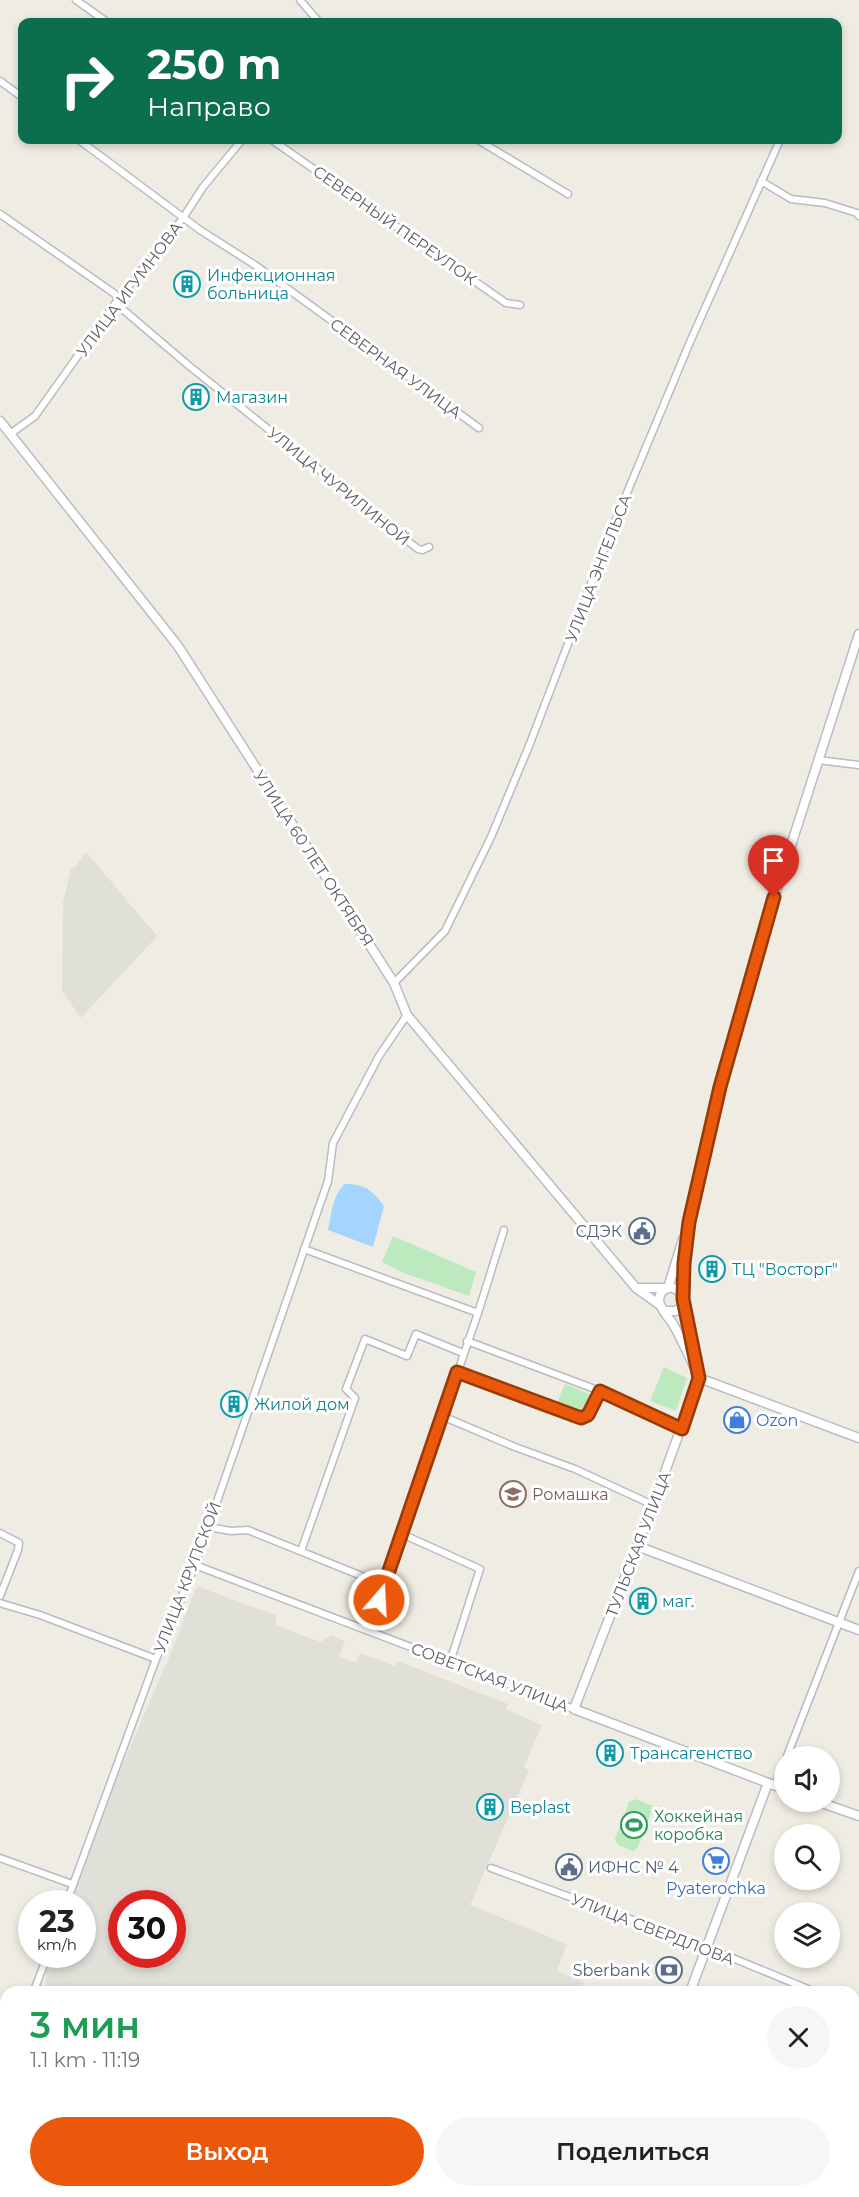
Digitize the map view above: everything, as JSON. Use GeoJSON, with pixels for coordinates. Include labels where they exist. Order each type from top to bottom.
{"type":"FeatureCollection","features":[{"type":"Feature","properties":{"kind":"main road","name":"УЛИЦА 60 ЛЕТ ОКТЯБРЯ"},"geometry":{"type":"LineString","coordinates":[[0,422],[178,646],[394,983],[407,1015],[636,1287],[662,1308]]}},
{"type":"Feature","properties":{"kind":"main road"},"geometry":{"type":"LineString","coordinates":[[859,633],[767,920],[723,1077],[689,1222],[668,1288],[660,1295],[662,1308],[699,1378],[859,1438]]}},
{"type":"Feature","properties":{"kind":"main road","name":"ТУЛЬСКАЯ УЛИЦА"},"geometry":{"type":"LineString","coordinates":[[574,1708],[654,1504],[699,1378],[683,1299],[689,1222]]}},
{"type":"Feature","properties":{"kind":"main road"},"geometry":{"type":"LineString","coordinates":[[636,1287],[668,1288],[679,1291],[683,1299],[681,1307],[672,1312],[662,1308]]}},
{"type":"Feature","properties":{"kind":"main road"},"geometry":{"type":"LineString","coordinates":[[637,1546],[859,1630]]}},
{"type":"Feature","properties":{"kind":"main road","name":"СОВЕТСКАЯ УЛИЦА"},"geometry":{"type":"LineString","coordinates":[[574,1708],[772,1784]]}},
{"type":"Feature","properties":{"kind":"main road"},"geometry":{"type":"LineString","coordinates":[[692,1986],[772,1784]]}},
{"type":"Feature","properties":{"kind":"main road"},"geometry":{"type":"LineString","coordinates":[[840,1809],[859,1816]]}},
{"type":"Feature","properties":{"kind":"street"},"geometry":{"type":"LineString","coordinates":[[76,0],[101,18]]}},
{"type":"Feature","properties":{"kind":"street"},"geometry":{"type":"LineString","coordinates":[[300,0],[316,18]]}},
{"type":"Feature","properties":{"kind":"street"},"geometry":{"type":"LineString","coordinates":[[0,81],[18,94]]}},
{"type":"Feature","properties":{"kind":"street","name":"СЕВЕРНАЯ УЛИЦА"},"geometry":{"type":"LineString","coordinates":[[84,144],[183,218],[255,265],[479,428]]}},
{"type":"Feature","properties":{"kind":"street","name":"УЛИЦА ИГУМНОВА"},"geometry":{"type":"LineString","coordinates":[[10,434],[35,416],[118,301],[183,218],[203,187],[239,144]]}},
{"type":"Feature","properties":{"kind":"street","name":"СЕВЕРНЫЙ ПЕРЕУЛОК"},"geometry":{"type":"LineString","coordinates":[[278,144],[506,303],[520,305]]}},
{"type":"Feature","properties":{"kind":"street"},"geometry":{"type":"LineString","coordinates":[[485,144],[568,194]]}},
{"type":"Feature","properties":{"kind":"street","name":"УЛИЦА ЭНГЕЛЬСА"},"geometry":{"type":"LineString","coordinates":[[394,983],[445,931],[490,837],[529,746],[611,531],[690,342],[778,144]]}},
{"type":"Feature","properties":{"kind":"street"},"geometry":{"type":"LineString","coordinates":[[761,181],[791,199],[825,203],[857,213],[859,216]]}},
{"type":"Feature","properties":{"kind":"street","name":"УЛИЦА ЧУРИЛИНОЙ"},"geometry":{"type":"LineString","coordinates":[[0,214],[115,294],[120,307],[188,365],[418,549],[429,547]]}},
{"type":"Feature","properties":{"kind":"street"},"geometry":{"type":"LineString","coordinates":[[818,760],[859,765]]}},
{"type":"Feature","properties":{"kind":"street","name":"УЛИЦА КРУПСКОЙ"},"geometry":{"type":"LineString","coordinates":[[70,1890],[156,1659],[195,1565],[328,1181],[333,1143],[379,1056],[407,1015]]}},
{"type":"Feature","properties":{"kind":"street"},"geometry":{"type":"LineString","coordinates":[[369,1631],[478,1313],[504,1230]]}},
{"type":"Feature","properties":{"kind":"street"},"geometry":{"type":"LineString","coordinates":[[304,1249],[478,1313]]}},
{"type":"Feature","properties":{"kind":"street"},"geometry":{"type":"LineString","coordinates":[[301,1551],[355,1398],[346,1389],[365,1339],[407,1356],[416,1334],[464,1353]]}},
{"type":"Feature","properties":{"kind":"street"},"geometry":{"type":"LineString","coordinates":[[467,1341],[600,1391],[682,1429]]}},
{"type":"Feature","properties":{"kind":"street"},"geometry":{"type":"LineString","coordinates":[[457,1372],[581,1418],[588,1415],[600,1391]]}},
{"type":"Feature","properties":{"kind":"street"},"geometry":{"type":"LineString","coordinates":[[442,1416],[515,1447],[575,1468],[654,1504]]}},
{"type":"Feature","properties":{"kind":"street"},"geometry":{"type":"LineString","coordinates":[[208,1527],[231,1531],[248,1530],[384,1585]]}},
{"type":"Feature","properties":{"kind":"street"},"geometry":{"type":"LineString","coordinates":[[0,1533],[19,1543],[0,1596]]}},
{"type":"Feature","properties":{"kind":"street"},"geometry":{"type":"LineString","coordinates":[[402,1534],[480,1569],[450,1662]]}},
{"type":"Feature","properties":{"kind":"street","name":"СОВЕТСКАЯ УЛИЦА"},"geometry":{"type":"LineString","coordinates":[[195,1565],[574,1708]]}},
{"type":"Feature","properties":{"kind":"street"},"geometry":{"type":"LineString","coordinates":[[791,1746],[859,1571]]}},
{"type":"Feature","properties":{"kind":"street"},"geometry":{"type":"LineString","coordinates":[[0,1603],[40,1615],[156,1659]]}},
{"type":"Feature","properties":{"kind":"street"},"geometry":{"type":"LineString","coordinates":[[772,1784],[774,1780]]}},
{"type":"Feature","properties":{"kind":"street"},"geometry":{"type":"LineString","coordinates":[[0,1858],[72,1884]]}},
{"type":"Feature","properties":{"kind":"street","name":"УЛИЦА СВЕРДЛОВА"},"geometry":{"type":"LineString","coordinates":[[491,1868],[706,1947],[800,1986]]}},
{"type":"Feature","properties":{"kind":"street"},"geometry":{"type":"LineString","coordinates":[[36,1986],[43,1968]]}},
{"type":"Feature","properties":{"kind":"shaded area"},"geometry":{"type":"Polygon","coordinates":[[[86,852],[157,936],[81,1018],[62,991],[63,903],[71,869],[86,852]]]}},
{"type":"Feature","properties":{"kind":"shaded area"},"geometry":{"type":"Polygon","coordinates":[[[199,1587],[275,1615],[277,1626],[321,1642],[331,1635],[345,1641],[339,1656],[356,1663],[360,1653],[395,1666],[398,1661],[508,1704],[506,1709],[542,1725],[524,1767],[529,1770],[470,1905],[567,1944],[557,1971],[584,1982],[582,1986],[46,1986],[48,1968],[96,1968],[96,1890],[76,1890],[117,1777],[171,1653],[195,1590],[199,1587]]]}},
{"type":"Feature","properties":{"kind":"green space"},"geometry":{"type":"Polygon","coordinates":[[[393,1236],[476,1272],[469,1296],[404,1273],[382,1262],[393,1236]]]}},
{"type":"Feature","properties":{"kind":"green space"},"geometry":{"type":"Polygon","coordinates":[[[664,1367],[687,1378],[676,1411],[650,1401],[664,1367]]]}},
{"type":"Feature","properties":{"kind":"green space"},"geometry":{"type":"Polygon","coordinates":[[[565,1384],[592,1395],[584,1413],[557,1403],[565,1384]]]}},
{"type":"Feature","properties":{"kind":"green space","name":"Хоккейная коробка"},"geometry":{"type":"Polygon","coordinates":[[[636,1799],[652,1806],[652,1810],[638,1847],[633,1851],[618,1845],[615,1839],[629,1802],[636,1799]]]}},
{"type":"Feature","properties":{"kind":"water"},"geometry":{"type":"Polygon","coordinates":[[[345,1184],[368,1189],[384,1206],[373,1247],[328,1230],[335,1199],[345,1184]]]}},
{"type":"Feature","properties":{"kind":"place","name":"Инфекционная больница"},"geometry":{"type":"Point","coordinates":[187,284]}},
{"type":"Feature","properties":{"kind":"place","name":"Магазин"},"geometry":{"type":"Point","coordinates":[196,397]}},
{"type":"Feature","properties":{"kind":"place","name":"СДЭК"},"geometry":{"type":"Point","coordinates":[642,1231]}},
{"type":"Feature","properties":{"kind":"place","name":"ТЦ \"Восторг\""},"geometry":{"type":"Point","coordinates":[712,1269]}},
{"type":"Feature","properties":{"kind":"place","name":"Жилой дом"},"geometry":{"type":"Point","coordinates":[234,1404]}},
{"type":"Feature","properties":{"kind":"place","name":"Ozon"},"geometry":{"type":"Point","coordinates":[737,1420]}},
{"type":"Feature","properties":{"kind":"place","name":"Ромашка"},"geometry":{"type":"Point","coordinates":[513,1494]}},
{"type":"Feature","properties":{"kind":"place","name":"маг."},"geometry":{"type":"Point","coordinates":[643,1601]}},
{"type":"Feature","properties":{"kind":"place","name":"Трансагенство"},"geometry":{"type":"Point","coordinates":[610,1753]}},
{"type":"Feature","properties":{"kind":"place","name":"Beplast"},"geometry":{"type":"Point","coordinates":[490,1807]}},
{"type":"Feature","properties":{"kind":"place","name":"Хоккейная коробка"},"geometry":{"type":"Point","coordinates":[634,1825]}},
{"type":"Feature","properties":{"kind":"place","name":"Pyaterochka"},"geometry":{"type":"Point","coordinates":[716,1861]}},
{"type":"Feature","properties":{"kind":"place","name":"ИФНС № 4"},"geometry":{"type":"Point","coordinates":[569,1867]}},
{"type":"Feature","properties":{"kind":"place","name":"Sberbank"},"geometry":{"type":"Point","coordinates":[669,1970]}},
{"type":"Feature","properties":{"kind":"route"},"geometry":{"type":"LineString","coordinates":[[379,1600],[457,1372],[581,1418],[588,1415],[600,1391],[682,1429],[699,1378],[683,1299],[689,1222],[720,1087],[774,897]]}}]}
